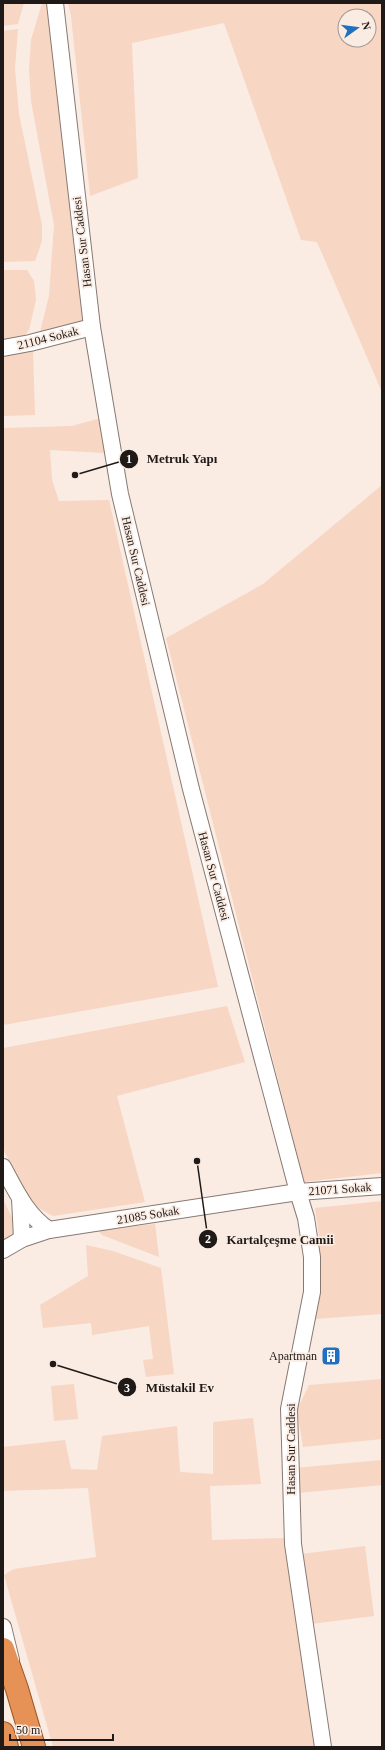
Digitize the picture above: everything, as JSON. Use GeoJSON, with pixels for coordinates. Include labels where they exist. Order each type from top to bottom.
{"type":"FeatureCollection","features":[{"type":"Feature","properties":{"kind":"highway"},"geometry":{"type":"LineString","coordinates":[[3,1649],[17,1689],[34,1747]]}},
{"type":"Feature","properties":{"kind":"highway"},"geometry":{"type":"LineString","coordinates":[[3,1733],[7,1747]]}},
{"type":"Feature","properties":{"kind":"street","name":"Hasan Sur Caddesi"},"geometry":{"type":"LineString","coordinates":[[55,3],[92,327],[120,494],[191,789],[306,1218],[312,1256],[312,1292],[289,1409],[293,1544],[322,1747]]}},
{"type":"Feature","properties":{"kind":"street","name":"21104 Sokak"},"geometry":{"type":"LineString","coordinates":[[3,348],[30,344],[92,327]]}},
{"type":"Feature","properties":{"kind":"street"},"geometry":{"type":"LineString","coordinates":[[3,1167],[26,1208],[39,1223],[49,1230]]}},
{"type":"Feature","properties":{"kind":"street","name":"21071 Sokak"},"geometry":{"type":"LineString","coordinates":[[298,1192],[382,1186]]}},
{"type":"Feature","properties":{"kind":"street","name":"21085 Sokak"},"geometry":{"type":"LineString","coordinates":[[3,1250],[22,1239],[49,1230],[298,1192]]}},
{"type":"Feature","properties":{"kind":"street"},"geometry":{"type":"LineString","coordinates":[[20,1198],[22,1239]]}},
{"type":"Feature","properties":{"kind":"street"},"geometry":{"type":"LineString","coordinates":[[3,1627],[17,1689]]}},
{"type":"Feature","properties":{"kind":"shaded area"},"geometry":{"type":"Polygon","coordinates":[[[3,3],[24,3],[18,24],[3,26],[3,3]]]}},
{"type":"Feature","properties":{"kind":"shaded area"},"geometry":{"type":"Polygon","coordinates":[[[42,3],[48,3],[78,262],[83,325],[40,332],[49,296],[54,225],[31,101],[29,70],[31,40],[42,3]]]}},
{"type":"Feature","properties":{"kind":"shaded area"},"geometry":{"type":"Polygon","coordinates":[[[68,3],[382,3],[382,392],[317,242],[301,240],[224,23],[132,43],[138,178],[90,196],[71,16],[68,3]]]}},
{"type":"Feature","properties":{"kind":"shaded area"},"geometry":{"type":"Polygon","coordinates":[[[18,29],[15,68],[19,114],[42,225],[42,241],[35,261],[3,262],[3,31],[18,29]]]}},
{"type":"Feature","properties":{"kind":"shaded area"},"geometry":{"type":"Polygon","coordinates":[[[3,270],[27,270],[34,281],[36,300],[29,330],[23,337],[3,341],[3,270]]]}},
{"type":"Feature","properties":{"kind":"shaded area"},"geometry":{"type":"Polygon","coordinates":[[[33,351],[35,415],[3,416],[3,352],[33,351]]]}},
{"type":"Feature","properties":{"kind":"shaded area"},"geometry":{"type":"Polygon","coordinates":[[[101,418],[105,453],[50,450],[52,480],[59,501],[109,500],[218,987],[3,1025],[3,428],[72,426],[101,418]]]}},
{"type":"Feature","properties":{"kind":"shaded area"},"geometry":{"type":"Polygon","coordinates":[[[382,485],[382,1173],[304,1182],[166,638],[263,584],[382,485]]]}},
{"type":"Feature","properties":{"kind":"shaded area"},"geometry":{"type":"Polygon","coordinates":[[[227,1006],[245,1062],[117,1096],[145,1202],[53,1216],[35,1206],[20,1185],[3,1148],[3,1048],[227,1006]]]}},
{"type":"Feature","properties":{"kind":"shaded area"},"geometry":{"type":"Polygon","coordinates":[[[3,1199],[13,1220],[13,1237],[3,1244],[3,1199]]]}},
{"type":"Feature","properties":{"kind":"shaded area"},"geometry":{"type":"Polygon","coordinates":[[[382,1201],[382,1314],[315,1319],[320,1243],[315,1208],[382,1201]]]}},
{"type":"Feature","properties":{"kind":"shaded area"},"geometry":{"type":"Polygon","coordinates":[[[155,1224],[159,1257],[102,1235],[98,1230],[155,1224]]]}},
{"type":"Feature","properties":{"kind":"shaded area"},"geometry":{"type":"Polygon","coordinates":[[[86,1245],[113,1251],[161,1268],[174,1374],[146,1377],[143,1360],[153,1359],[149,1326],[92,1335],[91,1323],[43,1328],[40,1305],[88,1276],[86,1245]]]}},
{"type":"Feature","properties":{"kind":"shaded area"},"geometry":{"type":"Polygon","coordinates":[[[382,1379],[382,1439],[303,1447],[297,1410],[309,1385],[382,1379]]]}},
{"type":"Feature","properties":{"kind":"shaded area"},"geometry":{"type":"Polygon","coordinates":[[[74,1384],[78,1419],[54,1421],[51,1386],[74,1384]]]}},
{"type":"Feature","properties":{"kind":"shaded area"},"geometry":{"type":"Polygon","coordinates":[[[253,1418],[261,1484],[210,1486],[212,1540],[284,1538],[315,1747],[53,1747],[4,1575],[14,1569],[96,1557],[88,1488],[3,1491],[3,1447],[65,1440],[71,1469],[97,1470],[102,1436],[177,1426],[180,1472],[213,1474],[213,1422],[253,1418]]]}},
{"type":"Feature","properties":{"kind":"shaded area"},"geometry":{"type":"Polygon","coordinates":[[[382,1460],[382,1485],[298,1493],[295,1468],[382,1460]]]}},
{"type":"Feature","properties":{"kind":"shaded area"},"geometry":{"type":"Polygon","coordinates":[[[365,1546],[374,1616],[311,1624],[301,1554],[365,1546]]]}},
{"type":"Feature","properties":{"kind":"place","name":"Metruk Yapı"},"geometry":{"type":"Point","coordinates":[75,475]}},
{"type":"Feature","properties":{"kind":"place","name":"Kartalçeşme Camii"},"geometry":{"type":"Point","coordinates":[197,1161]}},
{"type":"Feature","properties":{"kind":"place","name":"Apartman"},"geometry":{"type":"Point","coordinates":[331,1356]}},
{"type":"Feature","properties":{"kind":"place","name":"Müstakil Ev"},"geometry":{"type":"Point","coordinates":[53,1364]}}]}
